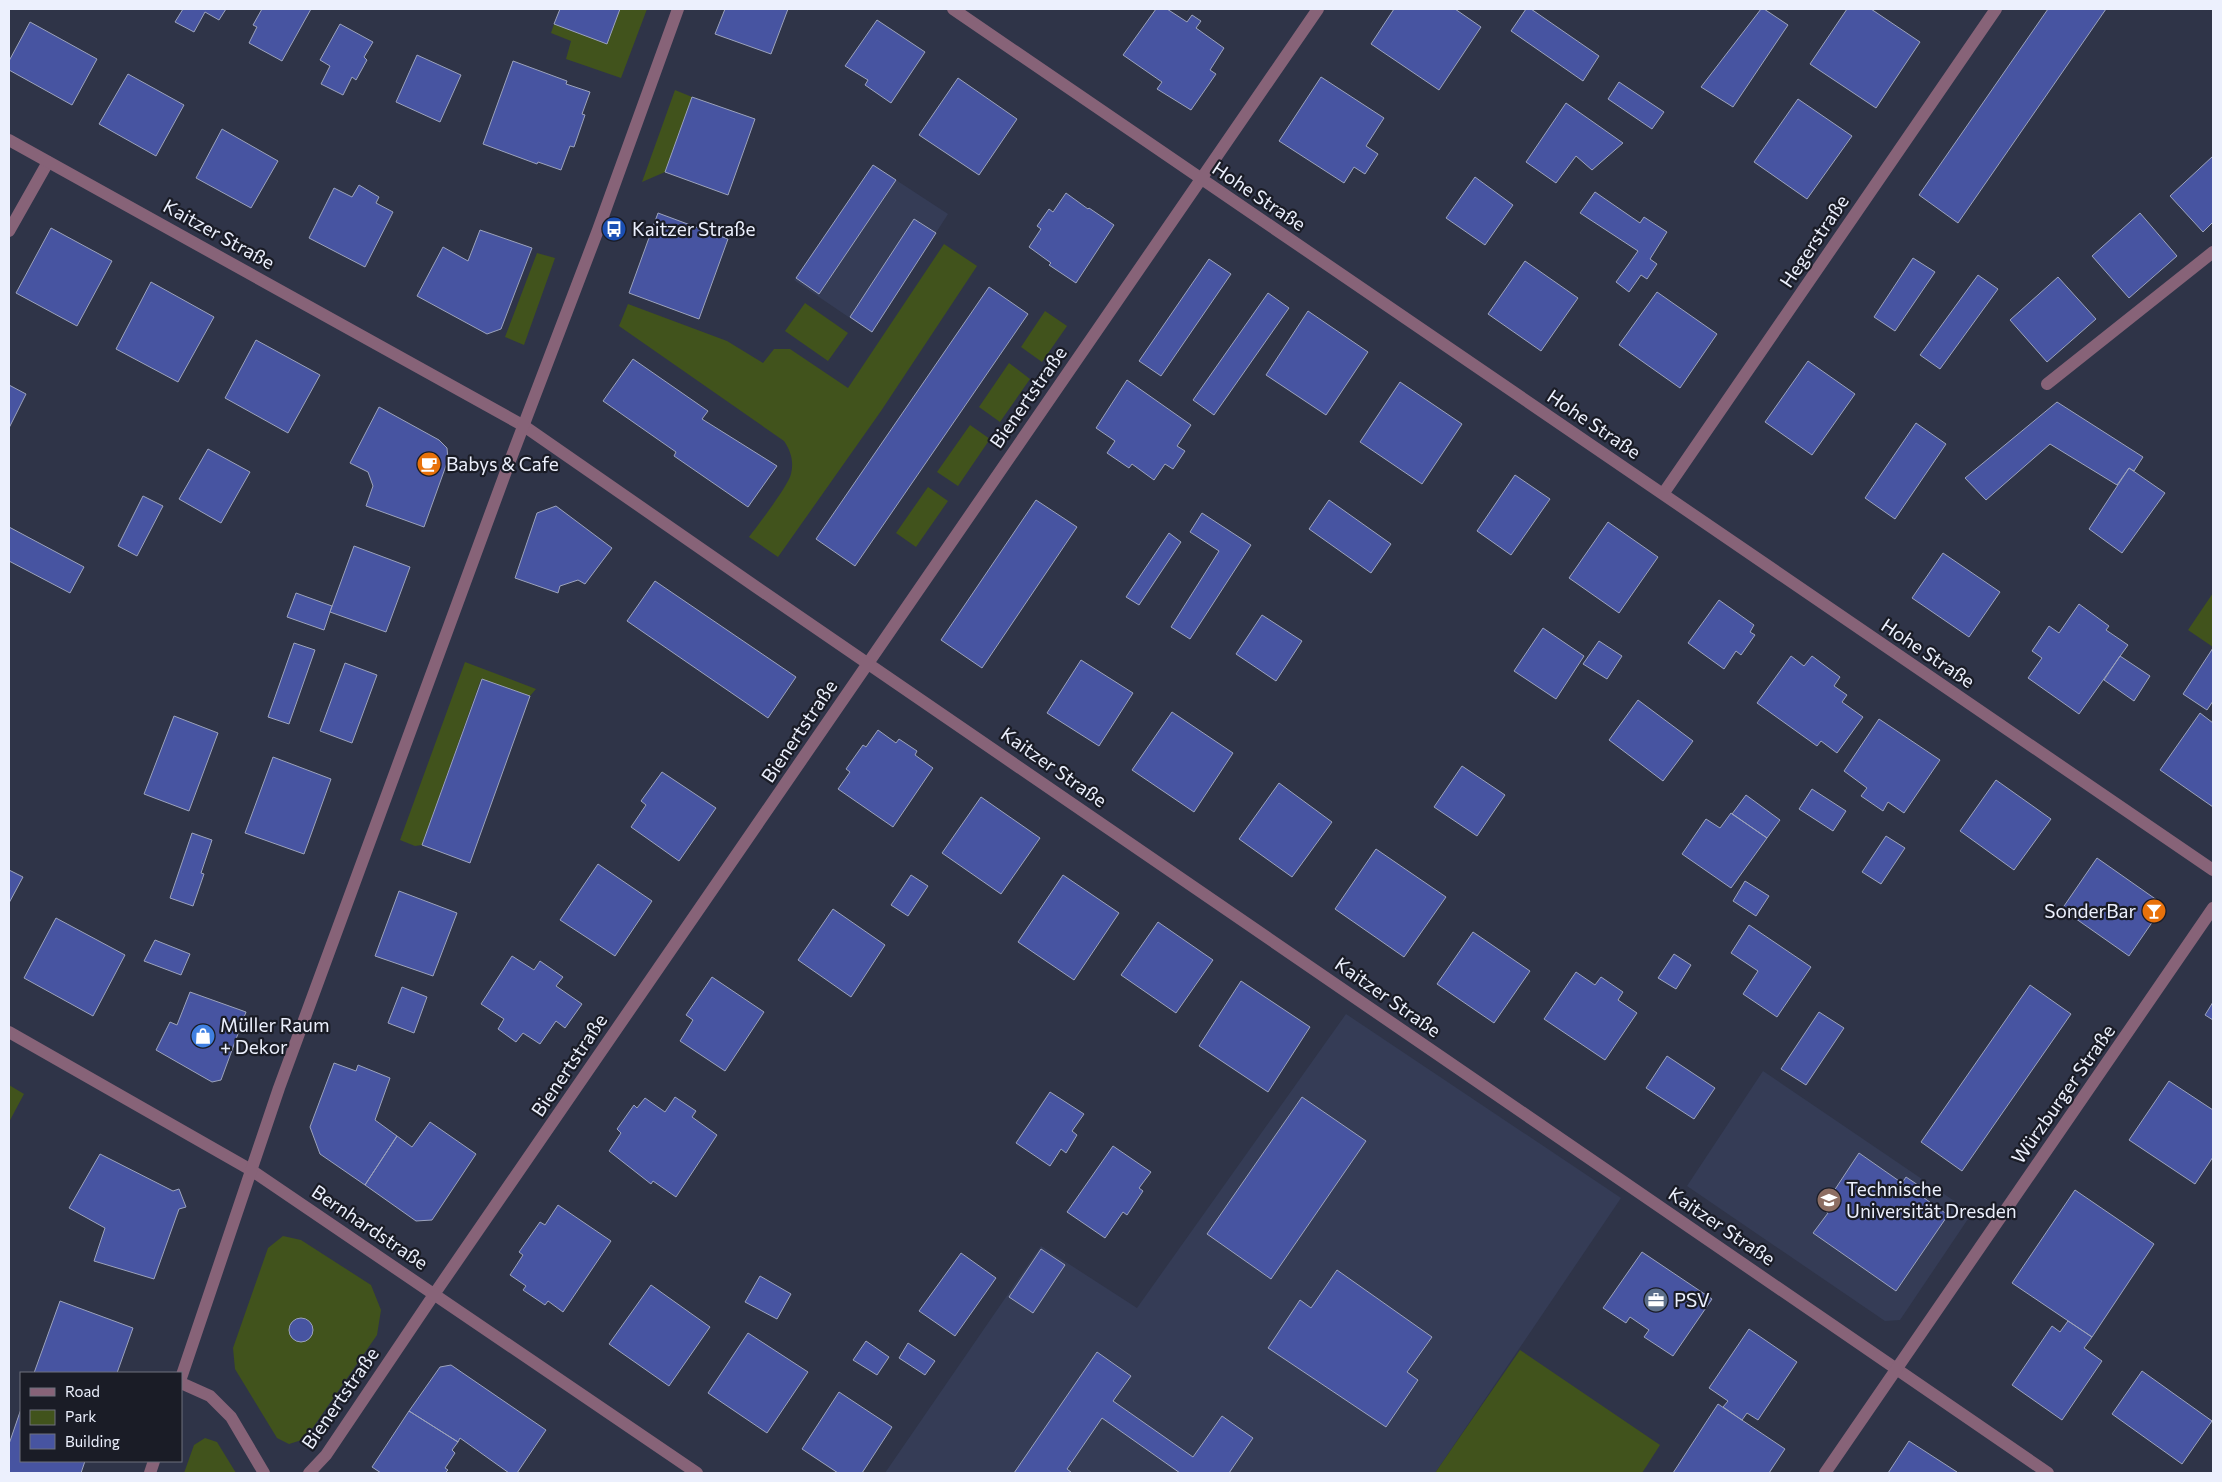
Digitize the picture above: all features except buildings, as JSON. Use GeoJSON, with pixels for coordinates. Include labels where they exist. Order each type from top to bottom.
{"type":"FeatureCollection","features":[{"type":"Feature","properties":{"kind":"street"},"geometry":{"type":"LineString","coordinates":[[182,1375],[289,1061],[678,9]]}},
{"type":"Feature","properties":{"kind":"street","name":"Hohe Straße"},"geometry":{"type":"LineString","coordinates":[[953,9],[2213,870]]}},
{"type":"Feature","properties":{"kind":"street","name":"Bienertstraße"},"geometry":{"type":"LineString","coordinates":[[308,1473],[326,1455],[435,1293],[1318,9]]}},
{"type":"Feature","properties":{"kind":"street","name":"Hegerstraße"},"geometry":{"type":"LineString","coordinates":[[1663,494],[1996,9]]}},
{"type":"Feature","properties":{"kind":"street","name":"Kaitzer Straße"},"geometry":{"type":"LineString","coordinates":[[9,140],[524,426],[2048,1473]]}},
{"type":"Feature","properties":{"kind":"street"},"geometry":{"type":"LineString","coordinates":[[9,231],[48,162]]}},
{"type":"Feature","properties":{"kind":"street"},"geometry":{"type":"LineString","coordinates":[[2046,384],[2213,252]]}},
{"type":"Feature","properties":{"kind":"street","name":"Würzburger Straße"},"geometry":{"type":"LineString","coordinates":[[1825,1473],[2213,908]]}},
{"type":"Feature","properties":{"kind":"street","name":"Bernhardstraße"},"geometry":{"type":"LineString","coordinates":[[9,1032],[251,1170],[435,1293],[697,1473]]}},
{"type":"Feature","properties":{"kind":"street"},"geometry":{"type":"LineString","coordinates":[[182,1383],[210,1396],[231,1416],[264,1473]]}},
{"type":"Feature","properties":{"kind":"shaded area"},"geometry":{"type":"Polygon","coordinates":[[[873,165],[948,214],[872,333],[794,280],[873,165]]]}},
{"type":"Feature","properties":{"kind":"shaded area"},"geometry":{"type":"Polygon","coordinates":[[[1346,1014],[1621,1198],[1435,1473],[885,1473],[1041,1246],[1137,1308],[1346,1014]]]}},
{"type":"Feature","properties":{"kind":"shaded area","name":"Technische Universität Dresden"},"geometry":{"type":"Polygon","coordinates":[[[1763,1071],[1972,1213],[1900,1320],[1885,1321],[1687,1186],[1763,1071]]]}},
{"type":"Feature","properties":{"kind":"green space"},"geometry":{"type":"Polygon","coordinates":[[[620,9],[647,9],[621,78],[566,59],[571,41],[551,33],[554,24],[607,43],[620,9]]]}},
{"type":"Feature","properties":{"kind":"green space"},"geometry":{"type":"Polygon","coordinates":[[[675,90],[692,97],[665,172],[642,182],[675,90]]]}},
{"type":"Feature","properties":{"kind":"green space"},"geometry":{"type":"Polygon","coordinates":[[[944,244],[977,266],[881,411],[778,557],[749,537],[789,480],[792,461],[784,441],[619,326],[628,304],[727,341],[763,363],[774,349],[790,349],[848,388],[944,244]]]}},
{"type":"Feature","properties":{"kind":"green space"},"geometry":{"type":"Polygon","coordinates":[[[537,253],[555,258],[524,345],[505,337],[537,253]]]}},
{"type":"Feature","properties":{"kind":"green space"},"geometry":{"type":"Polygon","coordinates":[[[805,303],[848,333],[828,361],[785,331],[805,303]]]}},
{"type":"Feature","properties":{"kind":"green space"},"geometry":{"type":"Polygon","coordinates":[[[1045,311],[1067,326],[1042,362],[1021,347],[1045,311]]]}},
{"type":"Feature","properties":{"kind":"green space"},"geometry":{"type":"Polygon","coordinates":[[[1009,363],[1030,379],[1000,422],[979,407],[1009,363]]]}},
{"type":"Feature","properties":{"kind":"green space"},"geometry":{"type":"Polygon","coordinates":[[[970,425],[990,439],[958,486],[937,472],[970,425]]]}},
{"type":"Feature","properties":{"kind":"green space"},"geometry":{"type":"Polygon","coordinates":[[[928,487],[948,501],[916,547],[896,533],[928,487]]]}},
{"type":"Feature","properties":{"kind":"green space"},"geometry":{"type":"Polygon","coordinates":[[[2213,593],[2213,647],[2188,630],[2213,593]]]}},
{"type":"Feature","properties":{"kind":"green space"},"geometry":{"type":"Polygon","coordinates":[[[465,662],[536,689],[530,696],[481,679],[422,845],[415,846],[400,840],[465,662]]]}},
{"type":"Feature","properties":{"kind":"green space"},"geometry":{"type":"Polygon","coordinates":[[[9,1085],[24,1094],[9,1122],[9,1085]]]}},
{"type":"Feature","properties":{"kind":"green space"},"geometry":{"type":"Polygon","coordinates":[[[283,1236],[301,1240],[371,1285],[381,1310],[377,1335],[305,1439],[289,1444],[277,1438],[235,1369],[233,1348],[268,1248],[283,1236]]]}},
{"type":"Feature","properties":{"kind":"green space"},"geometry":{"type":"Polygon","coordinates":[[[1520,1350],[1660,1445],[1642,1473],[1435,1473],[1520,1350]]]}},
{"type":"Feature","properties":{"kind":"green space"},"geometry":{"type":"Polygon","coordinates":[[[205,1438],[217,1442],[236,1473],[184,1473],[194,1445],[205,1438]]]}},
{"type":"Feature","properties":{"kind":"place","name":"Kaitzer Straße"},"geometry":{"type":"Point","coordinates":[614,229]}},
{"type":"Feature","properties":{"kind":"place","name":"Babys & Cafe"},"geometry":{"type":"Point","coordinates":[429,464]}},
{"type":"Feature","properties":{"kind":"place","name":"SonderBar"},"geometry":{"type":"Point","coordinates":[2154,911]}},
{"type":"Feature","properties":{"kind":"place","name":"Müller Raum + Dekor"},"geometry":{"type":"Point","coordinates":[203,1036]}},
{"type":"Feature","properties":{"kind":"place","name":"Technische Universität Dresden"},"geometry":{"type":"Point","coordinates":[1829,1200]}},
{"type":"Feature","properties":{"kind":"place","name":"PSV"},"geometry":{"type":"Point","coordinates":[1656,1300]}}]}
